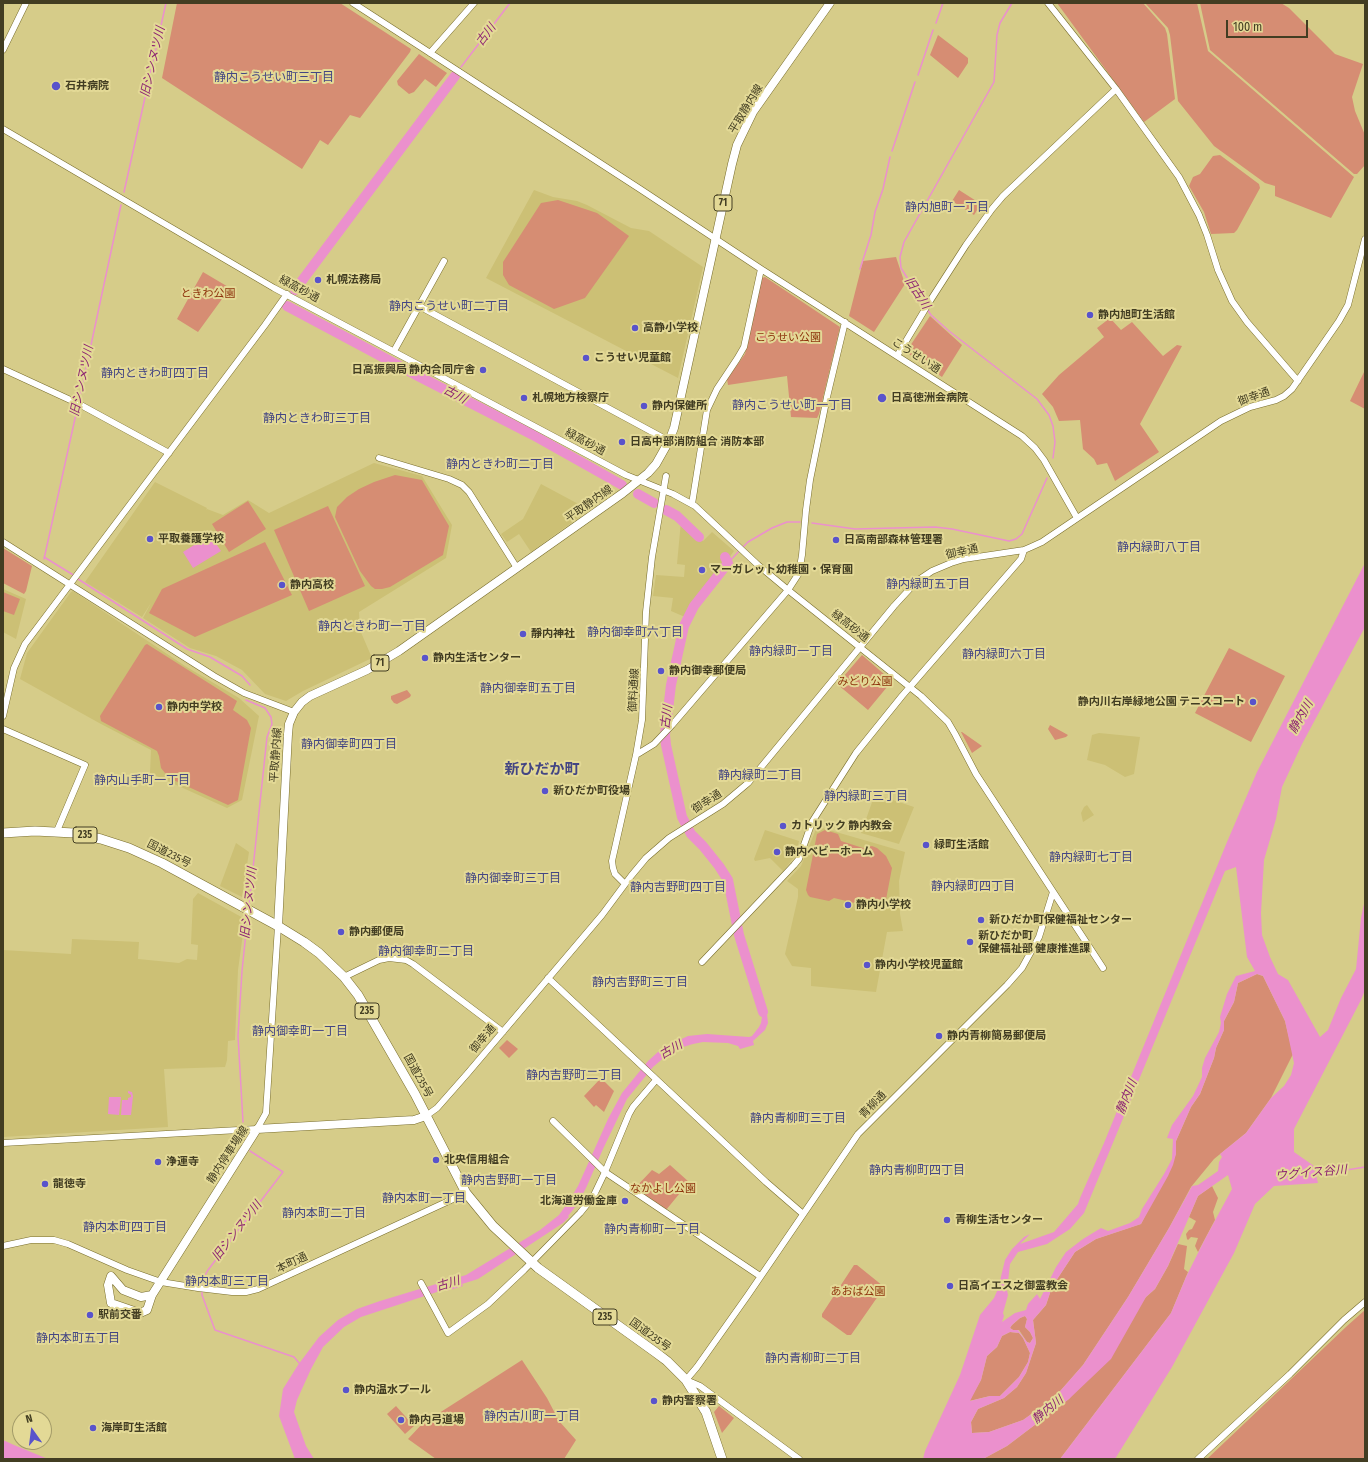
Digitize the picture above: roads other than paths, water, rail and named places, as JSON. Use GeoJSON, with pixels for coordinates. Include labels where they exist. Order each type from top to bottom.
{"type":"FeatureCollection","features":[{"type":"Feature","properties":{"kind":"highway","name":"国道235号"},"geometry":{"type":"LineString","coordinates":[[3,833],[21,831],[57,831],[88,836],[116,843],[162,863],[278,926],[319,953],[344,977],[358,996],[426,1116],[466,1193],[493,1226],[523,1255],[582,1300],[655,1352],[686,1380],[706,1412],[722,1459]]}},
{"type":"Feature","properties":{"kind":"main road","name":"平取静内線"},"geometry":{"type":"LineString","coordinates":[[278,926],[288,734],[289,724],[294,712],[302,702],[310,696],[367,670],[393,655],[639,480],[656,464],[669,441],[674,428],[715,239],[738,144],[754,112],[830,3]]}},
{"type":"Feature","properties":{"kind":"main road","name":"静内停車場線"},"geometry":{"type":"LineString","coordinates":[[152,1295],[140,1297],[123,1290],[111,1276],[108,1285],[111,1303],[140,1313],[147,1310],[152,1295],[257,1129],[414,1120],[426,1116]]}},
{"type":"Feature","properties":{"kind":"street"},"geometry":{"type":"LineString","coordinates":[[3,50],[26,3]]}},
{"type":"Feature","properties":{"kind":"street","name":"こうせい通"},"geometry":{"type":"LineString","coordinates":[[353,3],[1029,442],[1044,460],[1077,518]]}},
{"type":"Feature","properties":{"kind":"street"},"geometry":{"type":"LineString","coordinates":[[430,53],[474,3]]}},
{"type":"Feature","properties":{"kind":"street"},"geometry":{"type":"LineString","coordinates":[[1048,3],[1116,89],[1179,177],[1193,202],[1207,235],[1218,270],[1232,301],[1247,322],[1298,381]]}},
{"type":"Feature","properties":{"kind":"street"},"geometry":{"type":"LineString","coordinates":[[897,356],[926,307],[979,226],[1003,196],[1116,89]]}},
{"type":"Feature","properties":{"kind":"street","name":"緑高砂通"},"geometry":{"type":"LineString","coordinates":[[3,129],[287,294],[639,480],[692,504],[788,590],[910,687],[948,722],[976,774],[1104,968]]}},
{"type":"Feature","properties":{"kind":"street","name":"御幸通"},"geometry":{"type":"LineString","coordinates":[[426,1116],[440,1105],[503,1032],[602,915],[646,858],[659,846],[723,804],[748,783],[906,592],[917,581],[951,563],[964,559],[1024,550],[1042,542],[1209,429],[1250,407],[1276,400],[1284,396],[1292,389],[1339,321],[1348,305],[1365,239]]}},
{"type":"Feature","properties":{"kind":"street"},"geometry":{"type":"LineString","coordinates":[[394,351],[444,261]]}},
{"type":"Feature","properties":{"kind":"street"},"geometry":{"type":"LineString","coordinates":[[692,504],[707,410],[717,389],[744,347],[761,269]]}},
{"type":"Feature","properties":{"kind":"street"},"geometry":{"type":"LineString","coordinates":[[3,716],[16,661],[25,644],[265,326],[287,294]]}},
{"type":"Feature","properties":{"kind":"street"},"geometry":{"type":"LineString","coordinates":[[419,306],[669,441]]}},
{"type":"Feature","properties":{"kind":"street"},"geometry":{"type":"LineString","coordinates":[[636,755],[654,744],[669,728],[788,590],[796,577],[801,564],[810,480],[827,396],[845,322]]}},
{"type":"Feature","properties":{"kind":"street"},"geometry":{"type":"LineString","coordinates":[[3,369],[78,404],[169,453]]}},
{"type":"Feature","properties":{"kind":"street"},"geometry":{"type":"LineString","coordinates":[[379,458],[449,479],[462,485],[470,492],[517,568]]}},
{"type":"Feature","properties":{"kind":"street","name":"御料通線"},"geometry":{"type":"LineString","coordinates":[[625,884],[616,874],[612,861],[636,755],[642,720],[646,612],[652,557],[666,476]]}},
{"type":"Feature","properties":{"kind":"street"},"geometry":{"type":"LineString","coordinates":[[3,542],[74,580],[224,682],[244,693],[294,712]]}},
{"type":"Feature","properties":{"kind":"street"},"geometry":{"type":"LineString","coordinates":[[702,962],[794,866],[799,858],[812,822],[865,741],[1021,559],[1024,550]]}},
{"type":"Feature","properties":{"kind":"street"},"geometry":{"type":"LineString","coordinates":[[3,729],[85,765],[57,831]]}},
{"type":"Feature","properties":{"kind":"street","name":"青柳通"},"geometry":{"type":"LineString","coordinates":[[686,1380],[697,1367],[858,1134],[1007,985],[1022,968],[1039,937],[1053,892]]}},
{"type":"Feature","properties":{"kind":"street"},"geometry":{"type":"LineString","coordinates":[[3,1143],[257,1129],[266,1113],[278,926]]}},
{"type":"Feature","properties":{"kind":"street"},"geometry":{"type":"LineString","coordinates":[[344,977],[379,960],[389,958],[406,960],[503,1032]]}},
{"type":"Feature","properties":{"kind":"street"},"geometry":{"type":"LineString","coordinates":[[548,978],[766,1182],[803,1214]]}},
{"type":"Feature","properties":{"kind":"street"},"geometry":{"type":"LineString","coordinates":[[421,1283],[448,1332],[488,1304],[580,1213],[594,1195],[629,1114],[655,1079]]}},
{"type":"Feature","properties":{"kind":"street"},"geometry":{"type":"LineString","coordinates":[[554,1121],[604,1170],[760,1276]]}},
{"type":"Feature","properties":{"kind":"street","name":"本町通"},"geometry":{"type":"LineString","coordinates":[[3,1246],[31,1240],[54,1240],[68,1244],[127,1270],[161,1282],[198,1288],[239,1292],[258,1289],[466,1193]]}},
{"type":"Feature","properties":{"kind":"street"},"geometry":{"type":"LineString","coordinates":[[1198,1459],[1290,1374],[1344,1320],[1365,1302]]}},
{"type":"Feature","properties":{"kind":"street"},"geometry":{"type":"LineString","coordinates":[[686,1380],[700,1386],[798,1459]]}},
{"type":"Feature","properties":{"kind":"water"},"geometry":{"type":"Polygon","coordinates":[[[210,535],[221,551],[193,568],[183,552],[210,535]]]}},
{"type":"Feature","properties":{"kind":"water","name":"静内川"},"geometry":{"type":"Polygon","coordinates":[[[1365,563],[1365,627],[1302,744],[1282,787],[1276,819],[1264,860],[1261,913],[1262,935],[1278,974],[1288,980],[1320,1037],[1328,1030],[1341,998],[1356,969],[1361,918],[1365,899],[1365,990],[1294,1129],[1294,1152],[1314,1166],[1318,1183],[1274,1186],[1255,1204],[1234,1253],[1172,1367],[1115,1459],[1060,1459],[1171,1313],[1186,1277],[1232,1189],[1228,1175],[1198,1196],[1168,1266],[1155,1289],[1146,1297],[1111,1359],[1069,1399],[1007,1446],[983,1459],[923,1459],[925,1451],[960,1375],[980,1315],[994,1298],[998,1289],[1005,1260],[1012,1249],[1024,1237],[1030,1234],[1020,1244],[1054,1232],[1078,1204],[1257,772],[1365,563]],[[1236,867],[1225,871],[1084,1213],[1070,1229],[1047,1244],[1018,1252],[1010,1264],[1007,1290],[1008,1295],[1002,1322],[1015,1313],[1026,1310],[1028,1304],[1037,1294],[1040,1299],[1056,1267],[1066,1252],[1101,1228],[1108,1231],[1130,1223],[1139,1217],[1142,1209],[1172,1159],[1173,1139],[1167,1138],[1172,1125],[1193,1096],[1202,1077],[1202,1068],[1205,1058],[1219,1032],[1221,1023],[1220,1017],[1227,994],[1236,976],[1255,971],[1247,957],[1236,867]],[[1257,974],[1238,983],[1234,1002],[1224,1021],[1224,1030],[1200,1094],[1191,1107],[1176,1141],[1176,1154],[1173,1165],[1141,1224],[1096,1239],[1075,1252],[1052,1287],[1046,1305],[1033,1320],[1036,1343],[1026,1373],[1017,1387],[1004,1398],[978,1409],[971,1422],[972,1433],[989,1432],[1023,1420],[1054,1398],[1083,1365],[1128,1297],[1192,1186],[1198,1185],[1218,1171],[1219,1162],[1222,1157],[1220,1154],[1246,1133],[1271,1098],[1284,1086],[1291,1075],[1294,1063],[1285,1021],[1263,976],[1257,974]],[[1025,1316],[1020,1318],[1010,1328],[1013,1330],[1018,1330],[1027,1342],[1030,1343],[1033,1338],[1025,1327],[1027,1319],[1025,1316]],[[1010,1332],[1002,1336],[997,1347],[987,1356],[981,1380],[970,1401],[990,1396],[1000,1396],[1019,1377],[1028,1362],[1030,1353],[1019,1333],[1010,1332]]]}},
{"type":"Feature","properties":{"kind":"water"},"geometry":{"type":"Polygon","coordinates":[[[762,999],[767,1014],[768,1023],[765,1030],[753,1041],[754,1045],[740,1049],[738,1046],[728,1043],[703,1042],[693,1044],[673,1050],[653,1067],[627,1099],[586,1188],[576,1206],[568,1216],[569,1217],[563,1223],[478,1279],[462,1284],[463,1286],[446,1291],[446,1289],[361,1317],[344,1327],[323,1347],[297,1400],[294,1412],[306,1446],[314,1459],[295,1459],[279,1416],[283,1389],[298,1365],[319,1337],[338,1320],[357,1309],[466,1275],[540,1230],[559,1215],[569,1201],[578,1186],[608,1119],[622,1093],[648,1061],[669,1045],[688,1036],[707,1034],[752,1036],[761,1023],[762,1017],[757,1000],[762,999]]]}},
{"type":"Feature","properties":{"kind":"water"},"geometry":{"type":"Polygon","coordinates":[[[128,1091],[132,1092],[133,1096],[131,1115],[121,1115],[122,1100],[128,1100],[128,1098],[131,1097],[128,1091]]]}},
{"type":"Feature","properties":{"kind":"water"},"geometry":{"type":"Polygon","coordinates":[[[109,1097],[121,1097],[119,1115],[108,1114],[109,1097]]]}},
{"type":"Feature","properties":{"kind":"water"},"geometry":{"type":"Polygon","coordinates":[[[3,1440],[12,1444],[12,1450],[26,1450],[48,1459],[3,1459],[3,1440]]]}},
{"type":"Feature","properties":{"kind":"waterway","name":"旧シンヌツ川"},"geometry":{"type":"LineString","coordinates":[[124,192],[166,3]]}},
{"type":"Feature","properties":{"kind":"waterway","name":"古川"},"geometry":{"type":"LineString","coordinates":[[461,67],[510,3]]}},
{"type":"Feature","properties":{"kind":"waterway"},"geometry":{"type":"LineString","coordinates":[[936,23],[943,3]]}},
{"type":"Feature","properties":{"kind":"waterway","name":"旧古川"},"geometry":{"type":"LineString","coordinates":[[925,306],[901,268],[900,257],[904,242],[994,82],[997,35],[1000,23],[1012,3]]}},
{"type":"Feature","properties":{"kind":"waterway"},"geometry":{"type":"LineString","coordinates":[[918,75],[933,30]]}},
{"type":"Feature","properties":{"kind":"waterway","name":"古川"},"geometry":{"type":"LineString","coordinates":[[295,290],[455,76]]}},
{"type":"Feature","properties":{"kind":"waterway"},"geometry":{"type":"LineString","coordinates":[[892,151],[915,82]]}},
{"type":"Feature","properties":{"kind":"waterway"},"geometry":{"type":"LineString","coordinates":[[860,269],[871,235],[875,212],[883,189],[890,157]]}},
{"type":"Feature","properties":{"kind":"waterway","name":"旧シンヌツ川"},"geometry":{"type":"LineString","coordinates":[[79,401],[121,205]]}},
{"type":"Feature","properties":{"kind":"waterway","name":"古川"},"geometry":{"type":"LineString","coordinates":[[287,306],[533,435],[622,485]]}},
{"type":"Feature","properties":{"kind":"waterway","name":"旧古川"},"geometry":{"type":"LineString","coordinates":[[927,309],[931,315],[949,331],[1037,399],[1049,415],[1053,426],[1055,442],[1053,458]]}},
{"type":"Feature","properties":{"kind":"waterway","name":"旧シンヌツ川"},"geometry":{"type":"LineString","coordinates":[[44,559],[78,405]]}},
{"type":"Feature","properties":{"kind":"waterway","name":"旧古川"},"geometry":{"type":"LineString","coordinates":[[812,523],[855,529],[935,527],[1009,541],[1016,539],[1022,534],[1047,478]]}},
{"type":"Feature","properties":{"kind":"waterway","name":"古川"},"geometry":{"type":"LineString","coordinates":[[638,494],[654,503]]}},
{"type":"Feature","properties":{"kind":"waterway","name":"古川"},"geometry":{"type":"LineString","coordinates":[[666,510],[677,516],[699,537]]}},
{"type":"Feature","properties":{"kind":"waterway","name":"旧古川"},"geometry":{"type":"LineString","coordinates":[[743,547],[748,542],[772,528],[787,522],[800,522]]}},
{"type":"Feature","properties":{"kind":"waterway","name":"旧古川"},"geometry":{"type":"LineString","coordinates":[[728,563],[740,550]]}},
{"type":"Feature","properties":{"kind":"waterway","name":"旧シンヌツ川"},"geometry":{"type":"LineString","coordinates":[[44,557],[75,576]]}},
{"type":"Feature","properties":{"kind":"waterway","name":"古川"},"geometry":{"type":"LineString","coordinates":[[725,557],[728,563],[694,606],[684,626],[671,685],[665,735],[682,817],[691,834],[703,846],[728,880],[739,935],[763,1012]]}},
{"type":"Feature","properties":{"kind":"waterway","name":"旧シンヌツ川"},"geometry":{"type":"LineString","coordinates":[[78,579],[187,649],[210,657],[242,676],[250,685]]}},
{"type":"Feature","properties":{"kind":"waterway","name":"旧シンヌツ川"},"geometry":{"type":"LineString","coordinates":[[246,700],[265,708],[271,717],[272,724],[267,737],[249,906]]}},
{"type":"Feature","properties":{"kind":"waterway","name":"旧シンヌツ川"},"geometry":{"type":"LineString","coordinates":[[243,1122],[238,1036],[242,971],[248,913]]}},
{"type":"Feature","properties":{"kind":"waterway","name":"旧シンヌツ川"},"geometry":{"type":"LineString","coordinates":[[203,1287],[203,1279],[208,1270],[283,1172],[250,1151]]}},
{"type":"Feature","properties":{"kind":"waterway","name":"ウグイス谷川"},"geometry":{"type":"LineString","coordinates":[[1316,1175],[1365,1167]]}},
{"type":"Feature","properties":{"kind":"waterway","name":"旧シンヌツ川"},"geometry":{"type":"LineString","coordinates":[[202,1291],[202,1295],[215,1330],[294,1357],[300,1364]]}},
{"type":"Feature","properties":{"kind":"place","name":"石井病院"},"geometry":{"type":"Point","coordinates":[56,86]}},
{"type":"Feature","properties":{"kind":"place","name":"札幌法務局"},"geometry":{"type":"Point","coordinates":[318,280]}},
{"type":"Feature","properties":{"kind":"place","name":"静内旭町生活館"},"geometry":{"type":"Point","coordinates":[1090,315]}},
{"type":"Feature","properties":{"kind":"place","name":"高静小学校"},"geometry":{"type":"Point","coordinates":[635,328]}},
{"type":"Feature","properties":{"kind":"place","name":"こうせい児童館"},"geometry":{"type":"Point","coordinates":[586,358]}},
{"type":"Feature","properties":{"kind":"place","name":"日高振興局 静内合同庁舎"},"geometry":{"type":"Point","coordinates":[483,370]}},
{"type":"Feature","properties":{"kind":"place","name":"札幌地方検察庁"},"geometry":{"type":"Point","coordinates":[524,398]}},
{"type":"Feature","properties":{"kind":"place","name":"日高徳洲会病院"},"geometry":{"type":"Point","coordinates":[882,398]}},
{"type":"Feature","properties":{"kind":"place","name":"静内保健所"},"geometry":{"type":"Point","coordinates":[644,406]}},
{"type":"Feature","properties":{"kind":"place","name":"日高中部消防組合 消防本部"},"geometry":{"type":"Point","coordinates":[622,442]}},
{"type":"Feature","properties":{"kind":"place","name":"平取養護学校"},"geometry":{"type":"Point","coordinates":[150,539]}},
{"type":"Feature","properties":{"kind":"place","name":"日高南部森林管理署"},"geometry":{"type":"Point","coordinates":[836,540]}},
{"type":"Feature","properties":{"kind":"place","name":"マーガレット幼稚園・保育園"},"geometry":{"type":"Point","coordinates":[702,570]}},
{"type":"Feature","properties":{"kind":"place","name":"静内高校"},"geometry":{"type":"Point","coordinates":[282,585]}},
{"type":"Feature","properties":{"kind":"place","name":"靜内神社"},"geometry":{"type":"Point","coordinates":[523,634]}},
{"type":"Feature","properties":{"kind":"place","name":"静内生活センター"},"geometry":{"type":"Point","coordinates":[425,658]}},
{"type":"Feature","properties":{"kind":"place","name":"静内御幸郵便局"},"geometry":{"type":"Point","coordinates":[661,671]}},
{"type":"Feature","properties":{"kind":"place","name":"静内川右岸緑地公園 テニスコート"},"geometry":{"type":"Point","coordinates":[1253,702]}},
{"type":"Feature","properties":{"kind":"place","name":"静内中学校"},"geometry":{"type":"Point","coordinates":[159,707]}},
{"type":"Feature","properties":{"kind":"place","name":"新ひだか町役場"},"geometry":{"type":"Point","coordinates":[545,791]}},
{"type":"Feature","properties":{"kind":"place","name":"カトリック 静内教会"},"geometry":{"type":"Point","coordinates":[783,826]}},
{"type":"Feature","properties":{"kind":"place","name":"緑町生活館"},"geometry":{"type":"Point","coordinates":[926,845]}},
{"type":"Feature","properties":{"kind":"place","name":"静内ベビーホーム"},"geometry":{"type":"Point","coordinates":[777,852]}},
{"type":"Feature","properties":{"kind":"place","name":"静内小学校"},"geometry":{"type":"Point","coordinates":[848,905]}},
{"type":"Feature","properties":{"kind":"place","name":"新ひだか町保健福祉センター"},"geometry":{"type":"Point","coordinates":[981,920]}},
{"type":"Feature","properties":{"kind":"place","name":"静内郵便局"},"geometry":{"type":"Point","coordinates":[341,932]}},
{"type":"Feature","properties":{"kind":"place","name":"新ひだか町 保健福祉部 健康推進課"},"geometry":{"type":"Point","coordinates":[970,942]}},
{"type":"Feature","properties":{"kind":"place","name":"静内小学校児童館"},"geometry":{"type":"Point","coordinates":[867,965]}},
{"type":"Feature","properties":{"kind":"place","name":"静内青柳簡易郵便局"},"geometry":{"type":"Point","coordinates":[939,1036]}},
{"type":"Feature","properties":{"kind":"place","name":"北央信用組合"},"geometry":{"type":"Point","coordinates":[436,1160]}},
{"type":"Feature","properties":{"kind":"place","name":"浄運寺"},"geometry":{"type":"Point","coordinates":[158,1162]}},
{"type":"Feature","properties":{"kind":"place","name":"龍徳寺"},"geometry":{"type":"Point","coordinates":[45,1184]}},
{"type":"Feature","properties":{"kind":"place","name":"北海道労働金庫"},"geometry":{"type":"Point","coordinates":[625,1201]}},
{"type":"Feature","properties":{"kind":"place","name":"青柳生活センター"},"geometry":{"type":"Point","coordinates":[947,1220]}},
{"type":"Feature","properties":{"kind":"place","name":"日高イエス之御霊教会"},"geometry":{"type":"Point","coordinates":[950,1286]}},
{"type":"Feature","properties":{"kind":"place","name":"駅前交番"},"geometry":{"type":"Point","coordinates":[90,1315]}},
{"type":"Feature","properties":{"kind":"place","name":"静内温水プール"},"geometry":{"type":"Point","coordinates":[346,1390]}},
{"type":"Feature","properties":{"kind":"place","name":"静内警察署"},"geometry":{"type":"Point","coordinates":[654,1401]}},
{"type":"Feature","properties":{"kind":"place","name":"静内弓道場"},"geometry":{"type":"Point","coordinates":[401,1420]}},
{"type":"Feature","properties":{"kind":"place","name":"海岸町生活館"},"geometry":{"type":"Point","coordinates":[93,1428]}},
{"type":"Feature","properties":{"kind":"district","name":"静内こうせい町三丁目"},"geometry":{"type":"Point","coordinates":[274,78]}},
{"type":"Feature","properties":{"kind":"district","name":"静内旭町一丁目"},"geometry":{"type":"Point","coordinates":[947,208]}},
{"type":"Feature","properties":{"kind":"district","name":"静内こうせい町二丁目"},"geometry":{"type":"Point","coordinates":[449,307]}},
{"type":"Feature","properties":{"kind":"district","name":"静内ときわ町四丁目"},"geometry":{"type":"Point","coordinates":[155,374]}},
{"type":"Feature","properties":{"kind":"district","name":"静内こうせい町一丁目"},"geometry":{"type":"Point","coordinates":[792,406]}},
{"type":"Feature","properties":{"kind":"district","name":"静内ときわ町三丁目"},"geometry":{"type":"Point","coordinates":[317,419]}},
{"type":"Feature","properties":{"kind":"district","name":"静内ときわ町二丁目"},"geometry":{"type":"Point","coordinates":[500,465]}},
{"type":"Feature","properties":{"kind":"district","name":"静内緑町八丁目"},"geometry":{"type":"Point","coordinates":[1159,548]}},
{"type":"Feature","properties":{"kind":"district","name":"静内緑町五丁目"},"geometry":{"type":"Point","coordinates":[928,585]}},
{"type":"Feature","properties":{"kind":"district","name":"静内ときわ町一丁目"},"geometry":{"type":"Point","coordinates":[372,627]}},
{"type":"Feature","properties":{"kind":"district","name":"静内御幸町六丁目"},"geometry":{"type":"Point","coordinates":[635,633]}},
{"type":"Feature","properties":{"kind":"district","name":"静内緑町一丁目"},"geometry":{"type":"Point","coordinates":[791,652]}},
{"type":"Feature","properties":{"kind":"district","name":"静内緑町六丁目"},"geometry":{"type":"Point","coordinates":[1004,655]}},
{"type":"Feature","properties":{"kind":"district","name":"静内御幸町五丁目"},"geometry":{"type":"Point","coordinates":[528,689]}},
{"type":"Feature","properties":{"kind":"district","name":"静内御幸町四丁目"},"geometry":{"type":"Point","coordinates":[349,745]}},
{"type":"Feature","properties":{"kind":"district","name":"新ひだか町"},"geometry":{"type":"Point","coordinates":[542,770]}},
{"type":"Feature","properties":{"kind":"district","name":"静内緑町二丁目"},"geometry":{"type":"Point","coordinates":[760,776]}},
{"type":"Feature","properties":{"kind":"district","name":"静内山手町一丁目"},"geometry":{"type":"Point","coordinates":[142,781]}},
{"type":"Feature","properties":{"kind":"district","name":"静内緑町三丁目"},"geometry":{"type":"Point","coordinates":[866,797]}},
{"type":"Feature","properties":{"kind":"district","name":"静内緑町七丁目"},"geometry":{"type":"Point","coordinates":[1091,858]}},
{"type":"Feature","properties":{"kind":"district","name":"静内御幸町三丁目"},"geometry":{"type":"Point","coordinates":[513,879]}},
{"type":"Feature","properties":{"kind":"district","name":"静内緑町四丁目"},"geometry":{"type":"Point","coordinates":[973,887]}},
{"type":"Feature","properties":{"kind":"district","name":"静内吉野町四丁目"},"geometry":{"type":"Point","coordinates":[678,888]}},
{"type":"Feature","properties":{"kind":"district","name":"静内御幸町二丁目"},"geometry":{"type":"Point","coordinates":[426,952]}},
{"type":"Feature","properties":{"kind":"district","name":"静内吉野町三丁目"},"geometry":{"type":"Point","coordinates":[640,983]}},
{"type":"Feature","properties":{"kind":"district","name":"静内御幸町一丁目"},"geometry":{"type":"Point","coordinates":[300,1032]}},
{"type":"Feature","properties":{"kind":"district","name":"静内吉野町二丁目"},"geometry":{"type":"Point","coordinates":[574,1076]}},
{"type":"Feature","properties":{"kind":"district","name":"静内青柳町三丁目"},"geometry":{"type":"Point","coordinates":[798,1119]}},
{"type":"Feature","properties":{"kind":"district","name":"静内青柳町四丁目"},"geometry":{"type":"Point","coordinates":[917,1171]}},
{"type":"Feature","properties":{"kind":"district","name":"静内吉野町一丁目"},"geometry":{"type":"Point","coordinates":[509,1181]}},
{"type":"Feature","properties":{"kind":"district","name":"静内本町一丁目"},"geometry":{"type":"Point","coordinates":[424,1199]}},
{"type":"Feature","properties":{"kind":"district","name":"静内本町二丁目"},"geometry":{"type":"Point","coordinates":[324,1214]}},
{"type":"Feature","properties":{"kind":"district","name":"静内本町四丁目"},"geometry":{"type":"Point","coordinates":[125,1228]}},
{"type":"Feature","properties":{"kind":"district","name":"静内青柳町一丁目"},"geometry":{"type":"Point","coordinates":[652,1230]}},
{"type":"Feature","properties":{"kind":"district","name":"静内本町三丁目"},"geometry":{"type":"Point","coordinates":[227,1282]}},
{"type":"Feature","properties":{"kind":"district","name":"静内本町五丁目"},"geometry":{"type":"Point","coordinates":[78,1339]}},
{"type":"Feature","properties":{"kind":"district","name":"静内青柳町二丁目"},"geometry":{"type":"Point","coordinates":[813,1359]}},
{"type":"Feature","properties":{"kind":"district","name":"静内古川町一丁目"},"geometry":{"type":"Point","coordinates":[532,1417]}},
{"type":"Feature","properties":{"kind":"park label","name":"ときわ公園"},"geometry":{"type":"Point","coordinates":[208,294]}},
{"type":"Feature","properties":{"kind":"park label","name":"こうせい公園"},"geometry":{"type":"Point","coordinates":[788,338]}},
{"type":"Feature","properties":{"kind":"park label","name":"みどり公園"},"geometry":{"type":"Point","coordinates":[865,682]}},
{"type":"Feature","properties":{"kind":"park label","name":"なかよし公園"},"geometry":{"type":"Point","coordinates":[663,1189]}},
{"type":"Feature","properties":{"kind":"park label","name":"あおば公園"},"geometry":{"type":"Point","coordinates":[858,1292]}}]}
